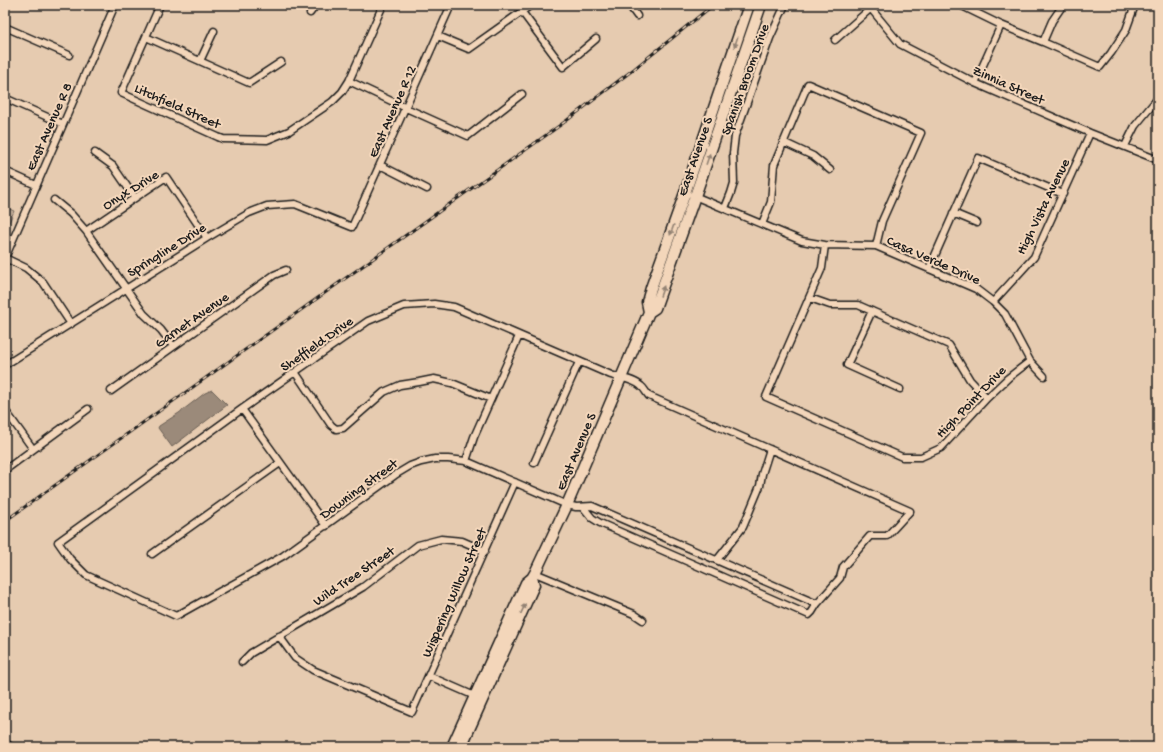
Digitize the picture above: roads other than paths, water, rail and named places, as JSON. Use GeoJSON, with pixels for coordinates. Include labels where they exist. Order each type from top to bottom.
{"type":"FeatureCollection","features":[{"type":"Feature","properties":{"kind":"main road","name":"East Avenue S"},"geometry":{"type":"LineString","coordinates":[[452,747],[526,583],[534,576],[567,505],[649,312],[647,302],[749,5]]}},
{"type":"Feature","properties":{"kind":"main road","name":"East Avenue S"},"geometry":{"type":"LineString","coordinates":[[649,312],[655,308],[761,5]]}},
{"type":"Feature","properties":{"kind":"main road","name":"East Avenue S"},"geometry":{"type":"LineString","coordinates":[[461,747],[534,585],[534,576]]}},
{"type":"Feature","properties":{"kind":"main road"},"geometry":{"type":"LineString","coordinates":[[5,745],[9,747]]}},
{"type":"Feature","properties":{"kind":"street","name":"East Avenue R 8"},"geometry":{"type":"LineString","coordinates":[[5,258],[114,5]]}},
{"type":"Feature","properties":{"kind":"street"},"geometry":{"type":"LineString","coordinates":[[160,5],[146,37],[249,83],[281,62]]}},
{"type":"Feature","properties":{"kind":"street"},"geometry":{"type":"LineString","coordinates":[[310,13],[316,5]]}},
{"type":"Feature","properties":{"kind":"street","name":"Litchfield Street"},"geometry":{"type":"LineString","coordinates":[[146,37],[121,93],[218,137],[230,139],[267,140],[289,131],[332,102],[342,92],[349,81],[383,5]]}},
{"type":"Feature","properties":{"kind":"street","name":"East Avenue R 12"},"geometry":{"type":"LineString","coordinates":[[352,227],[451,5]]}},
{"type":"Feature","properties":{"kind":"street"},"geometry":{"type":"LineString","coordinates":[[438,36],[469,49],[531,5]]}},
{"type":"Feature","properties":{"kind":"street"},"geometry":{"type":"LineString","coordinates":[[629,5],[637,16]]}},
{"type":"Feature","properties":{"kind":"street","name":"Spanish Broom Drive"},"geometry":{"type":"LineString","coordinates":[[725,208],[734,183],[733,153],[735,136],[770,38],[785,5]]}},
{"type":"Feature","properties":{"kind":"street"},"geometry":{"type":"LineString","coordinates":[[960,5],[1001,25],[1100,67],[1126,30],[1135,5]]}},
{"type":"Feature","properties":{"kind":"street"},"geometry":{"type":"LineString","coordinates":[[1043,42],[1052,21],[1063,5]]}},
{"type":"Feature","properties":{"kind":"street"},"geometry":{"type":"LineString","coordinates":[[835,40],[869,7]]}},
{"type":"Feature","properties":{"kind":"street","name":"Zinnia Street"},"geometry":{"type":"LineString","coordinates":[[869,7],[900,44],[975,83],[1090,133],[1158,160]]}},
{"type":"Feature","properties":{"kind":"street"},"geometry":{"type":"LineString","coordinates":[[522,12],[563,67],[596,39]]}},
{"type":"Feature","properties":{"kind":"street"},"geometry":{"type":"LineString","coordinates":[[975,83],[1001,25]]}},
{"type":"Feature","properties":{"kind":"street"},"geometry":{"type":"LineString","coordinates":[[5,27],[69,55]]}},
{"type":"Feature","properties":{"kind":"street"},"geometry":{"type":"LineString","coordinates":[[200,61],[214,31]]}},
{"type":"Feature","properties":{"kind":"street"},"geometry":{"type":"LineString","coordinates":[[349,81],[468,136],[522,94]]}},
{"type":"Feature","properties":{"kind":"street"},"geometry":{"type":"LineString","coordinates":[[762,224],[771,202],[774,165],[808,84],[921,133],[882,221],[876,246]]}},
{"type":"Feature","properties":{"kind":"street"},"geometry":{"type":"LineString","coordinates":[[5,98],[63,124]]}},
{"type":"Feature","properties":{"kind":"street"},"geometry":{"type":"LineString","coordinates":[[1125,146],[1136,126],[1158,98]]}},
{"type":"Feature","properties":{"kind":"street","name":"High Vista Avenue"},"geometry":{"type":"LineString","coordinates":[[993,302],[1034,257],[1090,133]]}},
{"type":"Feature","properties":{"kind":"street"},"geometry":{"type":"LineString","coordinates":[[783,142],[813,156],[830,170]]}},
{"type":"Feature","properties":{"kind":"street"},"geometry":{"type":"LineString","coordinates":[[95,152],[113,166],[135,198]]}},
{"type":"Feature","properties":{"kind":"street"},"geometry":{"type":"LineString","coordinates":[[929,268],[978,158],[1063,194]]}},
{"type":"Feature","properties":{"kind":"street"},"geometry":{"type":"LineString","coordinates":[[380,166],[427,189]]}},
{"type":"Feature","properties":{"kind":"street"},"geometry":{"type":"LineString","coordinates":[[5,171],[36,185]]}},
{"type":"Feature","properties":{"kind":"street","name":"Onyx Drive"},"geometry":{"type":"LineString","coordinates":[[86,231],[166,177],[207,238]]}},
{"type":"Feature","properties":{"kind":"street","name":"Casa Verde Drive"},"geometry":{"type":"LineString","coordinates":[[685,193],[725,208],[802,241],[825,245],[876,246],[976,289],[993,302],[1005,314],[1030,361],[1044,376]]}},
{"type":"Feature","properties":{"kind":"street"},"geometry":{"type":"LineString","coordinates":[[54,200],[71,214],[86,231],[144,314],[161,330],[173,346]]}},
{"type":"Feature","properties":{"kind":"street","name":"Springline Drive"},"geometry":{"type":"LineString","coordinates":[[5,365],[249,213],[267,206],[295,204],[352,227]]}},
{"type":"Feature","properties":{"kind":"street"},"geometry":{"type":"LineString","coordinates":[[953,213],[977,223]]}},
{"type":"Feature","properties":{"kind":"street"},"geometry":{"type":"LineString","coordinates":[[825,245],[822,268],[810,298],[830,305],[858,305],[949,346],[970,380],[987,398]]}},
{"type":"Feature","properties":{"kind":"street"},"geometry":{"type":"LineString","coordinates":[[5,258],[26,268],[43,282],[71,324]]}},
{"type":"Feature","properties":{"kind":"street","name":"Garnet Avenue"},"geometry":{"type":"LineString","coordinates":[[111,392],[173,346],[274,275],[286,270]]}},
{"type":"Feature","properties":{"kind":"street","name":"High Point Drive"},"geometry":{"type":"LineString","coordinates":[[810,298],[766,398],[902,457],[921,457],[941,448],[987,398],[1008,378],[1030,361]]}},
{"type":"Feature","properties":{"kind":"street","name":"Sheffield Drive"},"geometry":{"type":"LineString","coordinates":[[176,616],[86,575],[70,559],[58,542],[368,321],[404,306],[434,304],[454,307],[579,362],[611,375],[638,383],[643,387],[646,394],[649,396],[910,510],[887,536],[870,536],[843,566],[840,578],[817,604]]}},
{"type":"Feature","properties":{"kind":"street"},"geometry":{"type":"LineString","coordinates":[[872,311],[848,365],[900,389]]}},
{"type":"Feature","properties":{"kind":"street"},"geometry":{"type":"LineString","coordinates":[[466,461],[474,437],[520,336]]}},
{"type":"Feature","properties":{"kind":"street"},"geometry":{"type":"LineString","coordinates":[[534,463],[579,362]]}},
{"type":"Feature","properties":{"kind":"street"},"geometry":{"type":"LineString","coordinates":[[296,372],[331,425],[336,429],[343,428],[384,392],[400,386],[419,382],[434,380],[452,383],[491,399]]}},
{"type":"Feature","properties":{"kind":"street"},"geometry":{"type":"LineString","coordinates":[[5,410],[33,449]]}},
{"type":"Feature","properties":{"kind":"street"},"geometry":{"type":"LineString","coordinates":[[5,470],[88,410]]}},
{"type":"Feature","properties":{"kind":"street"},"geometry":{"type":"LineString","coordinates":[[242,410],[326,526]]}},
{"type":"Feature","properties":{"kind":"street"},"geometry":{"type":"LineString","coordinates":[[717,560],[743,527],[760,486],[762,474],[770,449]]}},
{"type":"Feature","properties":{"kind":"street","name":"Downing Street"},"geometry":{"type":"LineString","coordinates":[[176,616],[283,556],[395,475],[410,466],[435,459],[466,461],[567,505],[583,507],[592,506],[817,604]]}},
{"type":"Feature","properties":{"kind":"street"},"geometry":{"type":"LineString","coordinates":[[152,554],[280,463]]}},
{"type":"Feature","properties":{"kind":"street","name":"Wispering Willow Street"},"geometry":{"type":"LineString","coordinates":[[279,636],[295,658],[313,670],[412,712],[515,482]]}},
{"type":"Feature","properties":{"kind":"street"},"geometry":{"type":"LineString","coordinates":[[583,507],[592,518],[600,523],[809,615],[817,604]]}},
{"type":"Feature","properties":{"kind":"street","name":"Wild Tree Street"},"geometry":{"type":"LineString","coordinates":[[242,662],[251,653],[363,587],[418,545],[441,539],[462,541],[485,551]]}},
{"type":"Feature","properties":{"kind":"street"},"geometry":{"type":"LineString","coordinates":[[534,576],[634,614],[643,620]]}},
{"type":"Feature","properties":{"kind":"street"},"geometry":{"type":"LineString","coordinates":[[428,676],[475,696],[477,699],[467,722],[466,734]]}},
{"type":"Feature","properties":{"kind":"railway"},"geometry":{"type":"LineString","coordinates":[[5,521],[566,121],[634,69],[713,5]]}}]}
